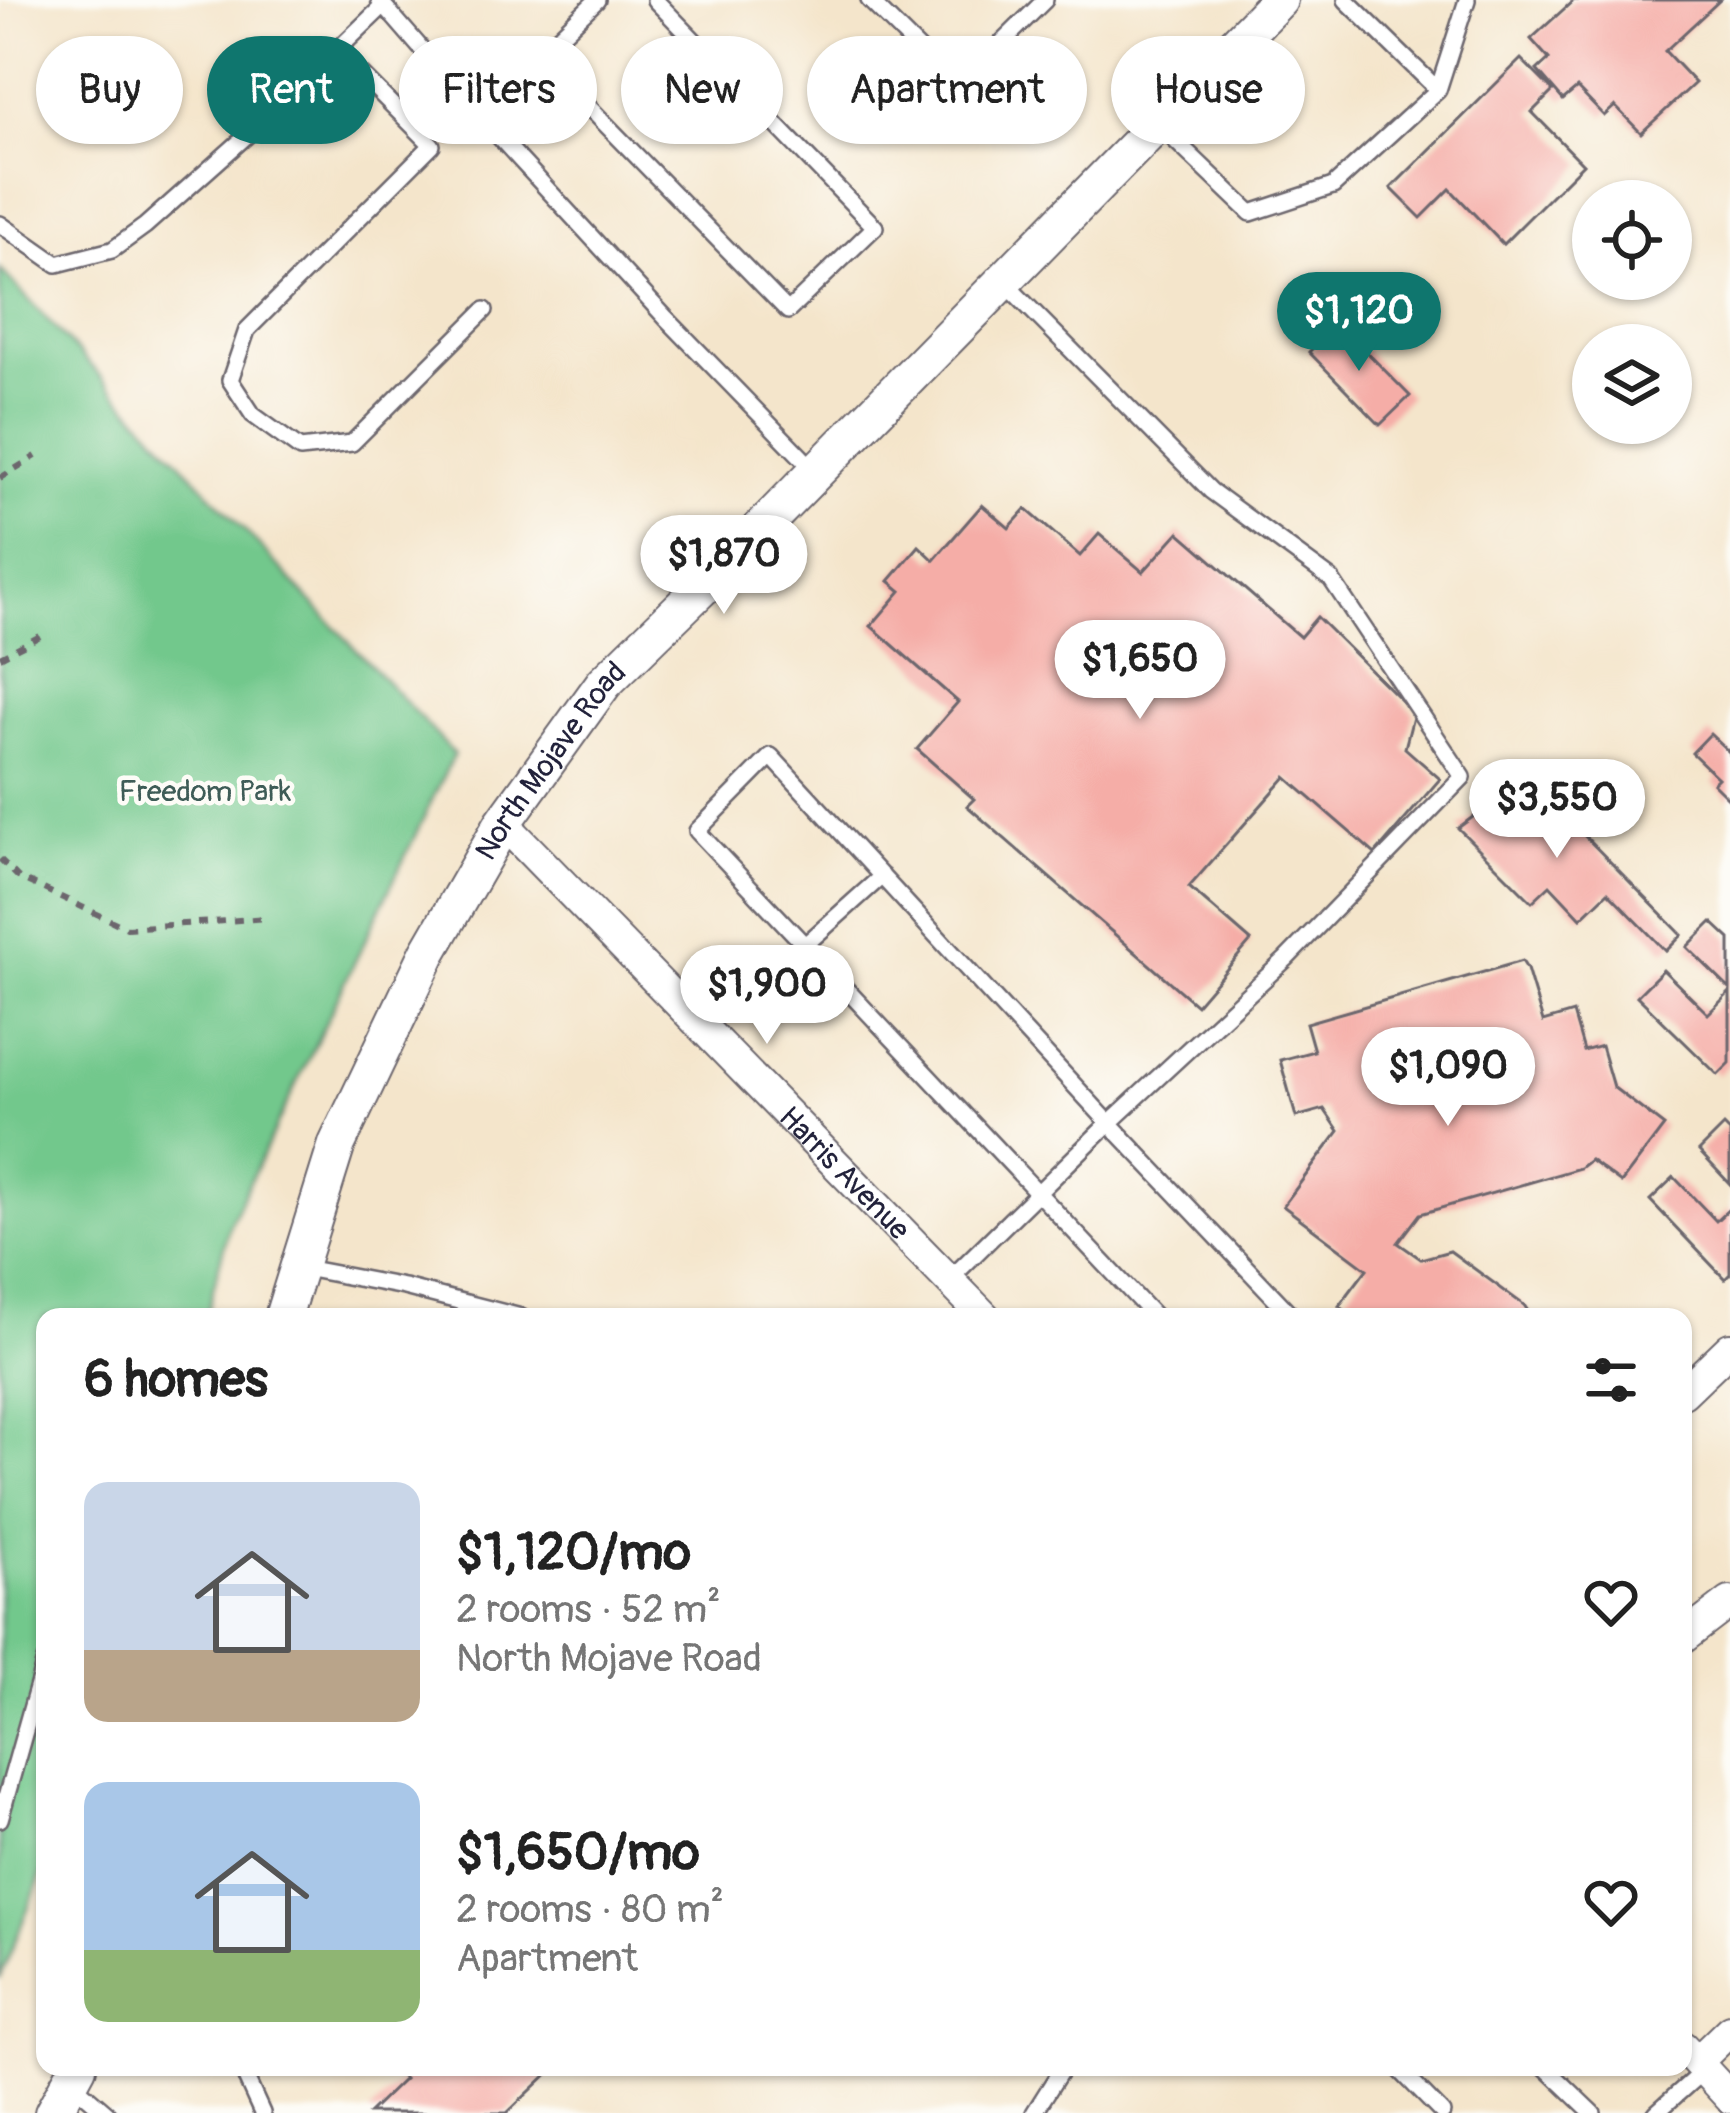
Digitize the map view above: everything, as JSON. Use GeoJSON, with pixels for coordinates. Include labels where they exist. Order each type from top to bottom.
{"type":"FeatureCollection","features":[{"type":"Feature","properties":{"kind":"street","name":"North Mojave Road"},"geometry":{"type":"LineString","coordinates":[[1245,36],[1280,0]]}},
{"type":"Feature","properties":{"kind":"street","name":"North Mojave Road"},"geometry":{"type":"LineString","coordinates":[[286,1308],[337,1144],[428,952],[503,823],[604,683],[1138,144]]}},
{"type":"Feature","properties":{"kind":"street","name":"Harris Avenue"},"geometry":{"type":"LineString","coordinates":[[503,823],[976,1308]]}},
{"type":"Feature","properties":{"kind":"street"},"geometry":{"type":"LineString","coordinates":[[1692,1384],[1730,1348]]}},
{"type":"Feature","properties":{"kind":"street"},"geometry":{"type":"LineString","coordinates":[[1692,1631],[1730,1602]]}},
{"type":"Feature","properties":{"kind":"street"},"geometry":{"type":"LineString","coordinates":[[1730,2030],[1695,2059],[1730,2098]]}},
{"type":"Feature","properties":{"kind":"lane"},"geometry":{"type":"LineString","coordinates":[[560,36],[597,0]]}},
{"type":"Feature","properties":{"kind":"lane"},"geometry":{"type":"LineString","coordinates":[[597,115],[788,311],[875,227],[655,0]]}},
{"type":"Feature","properties":{"kind":"lane"},"geometry":{"type":"LineString","coordinates":[[869,0],[957,87],[1045,0]]}},
{"type":"Feature","properties":{"kind":"lane"},"geometry":{"type":"LineString","coordinates":[[1346,0],[1438,90]]}},
{"type":"Feature","properties":{"kind":"lane"},"geometry":{"type":"LineString","coordinates":[[1179,144],[1250,213],[1333,186],[1438,90],[1467,0]]}},
{"type":"Feature","properties":{"kind":"lane"},"geometry":{"type":"LineString","coordinates":[[350,36],[382,2],[411,36]]}},
{"type":"Feature","properties":{"kind":"lane"},"geometry":{"type":"LineString","coordinates":[[375,88],[432,145],[247,330],[230,380],[253,415],[300,448],[352,443],[485,310]]}},
{"type":"Feature","properties":{"kind":"lane"},"geometry":{"type":"LineString","coordinates":[[0,224],[58,264],[112,250],[237,144]]}},
{"type":"Feature","properties":{"kind":"lane"},"geometry":{"type":"LineString","coordinates":[[506,144],[816,472]]}},
{"type":"Feature","properties":{"kind":"lane"},"geometry":{"type":"LineString","coordinates":[[950,1280],[1109,1123],[1286,959],[1463,777],[1330,579],[1211,491],[1003,281]]}},
{"type":"Feature","properties":{"kind":"lane"},"geometry":{"type":"LineString","coordinates":[[1148,1308],[697,831],[771,756],[1284,1308]]}},
{"type":"Feature","properties":{"kind":"lane"},"geometry":{"type":"LineString","coordinates":[[805,945],[882,877]]}},
{"type":"Feature","properties":{"kind":"lane"},"geometry":{"type":"LineString","coordinates":[[299,1267],[486,1308]]}},
{"type":"Feature","properties":{"kind":"lane"},"geometry":{"type":"LineString","coordinates":[[0,1819],[36,1692]]}},
{"type":"Feature","properties":{"kind":"lane"},"geometry":{"type":"LineString","coordinates":[[245,2076],[262,2113]]}},
{"type":"Feature","properties":{"kind":"lane"},"geometry":{"type":"LineString","coordinates":[[1034,2113],[1057,2076]]}},
{"type":"Feature","properties":{"kind":"lane"},"geometry":{"type":"LineString","coordinates":[[1406,2076],[1442,2113]]}},
{"type":"Feature","properties":{"kind":"lane"},"geometry":{"type":"LineString","coordinates":[[1554,2076],[1593,2113]]}},
{"type":"Feature","properties":{"kind":"lane"},"geometry":{"type":"LineString","coordinates":[[1656,2113],[1683,2076]]}},
{"type":"Feature","properties":{"kind":"lane"},"geometry":{"type":"LineString","coordinates":[[67,2087],[107,2113]]}},
{"type":"Feature","properties":{"kind":"path"},"geometry":{"type":"LineString","coordinates":[[0,478],[36,456]]}},
{"type":"Feature","properties":{"kind":"path"},"geometry":{"type":"LineString","coordinates":[[0,657],[46,633]]}},
{"type":"Feature","properties":{"kind":"path"},"geometry":{"type":"LineString","coordinates":[[0,859],[18,877],[127,928],[268,918]]}},
{"type":"Feature","properties":{"kind":"green space","name":"Freedom Park"},"geometry":{"type":"Polygon","coordinates":[[[0,269],[454,754],[230,1223],[208,1308],[36,1308],[36,1889],[0,1979],[0,269]]]}},
{"type":"Feature","properties":{"kind":"building"},"geometry":{"type":"Polygon","coordinates":[[[1574,0],[1720,0],[1665,51],[1695,83],[1641,133],[1615,106],[1604,116],[1577,88],[1563,100],[1537,70],[1549,59],[1531,39],[1574,0]]]}},
{"type":"Feature","properties":{"kind":"building"},"geometry":{"type":"Polygon","coordinates":[[[1521,59],[1553,91],[1532,112],[1583,164],[1503,244],[1450,189],[1421,218],[1391,188],[1521,59]]]}},
{"type":"Feature","properties":{"kind":"building"},"geometry":{"type":"Polygon","coordinates":[[[1338,323],[1410,396],[1380,425],[1309,352],[1338,323]]]}},
{"type":"Feature","properties":{"kind":"building"},"geometry":{"type":"Polygon","coordinates":[[[982,505],[1009,528],[1026,509],[1080,556],[1099,534],[1143,572],[1179,532],[1300,637],[1317,617],[1414,713],[1405,748],[1440,779],[1375,854],[1286,777],[1189,887],[1251,941],[1196,1005],[967,806],[974,799],[917,749],[958,702],[871,626],[901,591],[889,581],[919,546],[934,560],[982,505]]]}},
{"type":"Feature","properties":{"kind":"building"},"geometry":{"type":"Polygon","coordinates":[[[1710,734],[1730,753],[1730,800],[1713,783],[1718,778],[1692,753],[1710,734]]]}},
{"type":"Feature","properties":{"kind":"building"},"geometry":{"type":"Polygon","coordinates":[[[1515,772],[1534,792],[1522,803],[1553,834],[1568,819],[1682,935],[1666,951],[1608,892],[1581,918],[1550,885],[1532,902],[1458,828],[1492,803],[1515,772]]]}},
{"type":"Feature","properties":{"kind":"building"},"geometry":{"type":"Polygon","coordinates":[[[1712,922],[1730,939],[1730,989],[1687,947],[1712,922]]]}},
{"type":"Feature","properties":{"kind":"building"},"geometry":{"type":"Polygon","coordinates":[[[1522,961],[1543,1022],[1573,1013],[1584,1051],[1601,1046],[1613,1087],[1664,1126],[1621,1183],[1590,1160],[1580,1168],[1420,1214],[1398,1243],[1421,1259],[1450,1251],[1526,1308],[1342,1308],[1367,1269],[1283,1206],[1339,1131],[1324,1109],[1296,1117],[1280,1060],[1314,1051],[1306,1023],[1522,961]]]}},
{"type":"Feature","properties":{"kind":"building"},"geometry":{"type":"Polygon","coordinates":[[[1663,970],[1708,1014],[1730,992],[1730,1063],[1718,1075],[1637,996],[1663,970]]]}},
{"type":"Feature","properties":{"kind":"building"},"geometry":{"type":"Polygon","coordinates":[[[1724,1126],[1730,1132],[1730,1184],[1699,1151],[1724,1126]]]}},
{"type":"Feature","properties":{"kind":"building"},"geometry":{"type":"Polygon","coordinates":[[[1674,1177],[1716,1221],[1730,1208],[1730,1274],[1725,1279],[1650,1200],[1674,1177]]]}},
{"type":"Feature","properties":{"kind":"building"},"geometry":{"type":"Polygon","coordinates":[[[401,2076],[546,2076],[507,2113],[369,2113],[404,2079],[401,2076]]]}}]}
